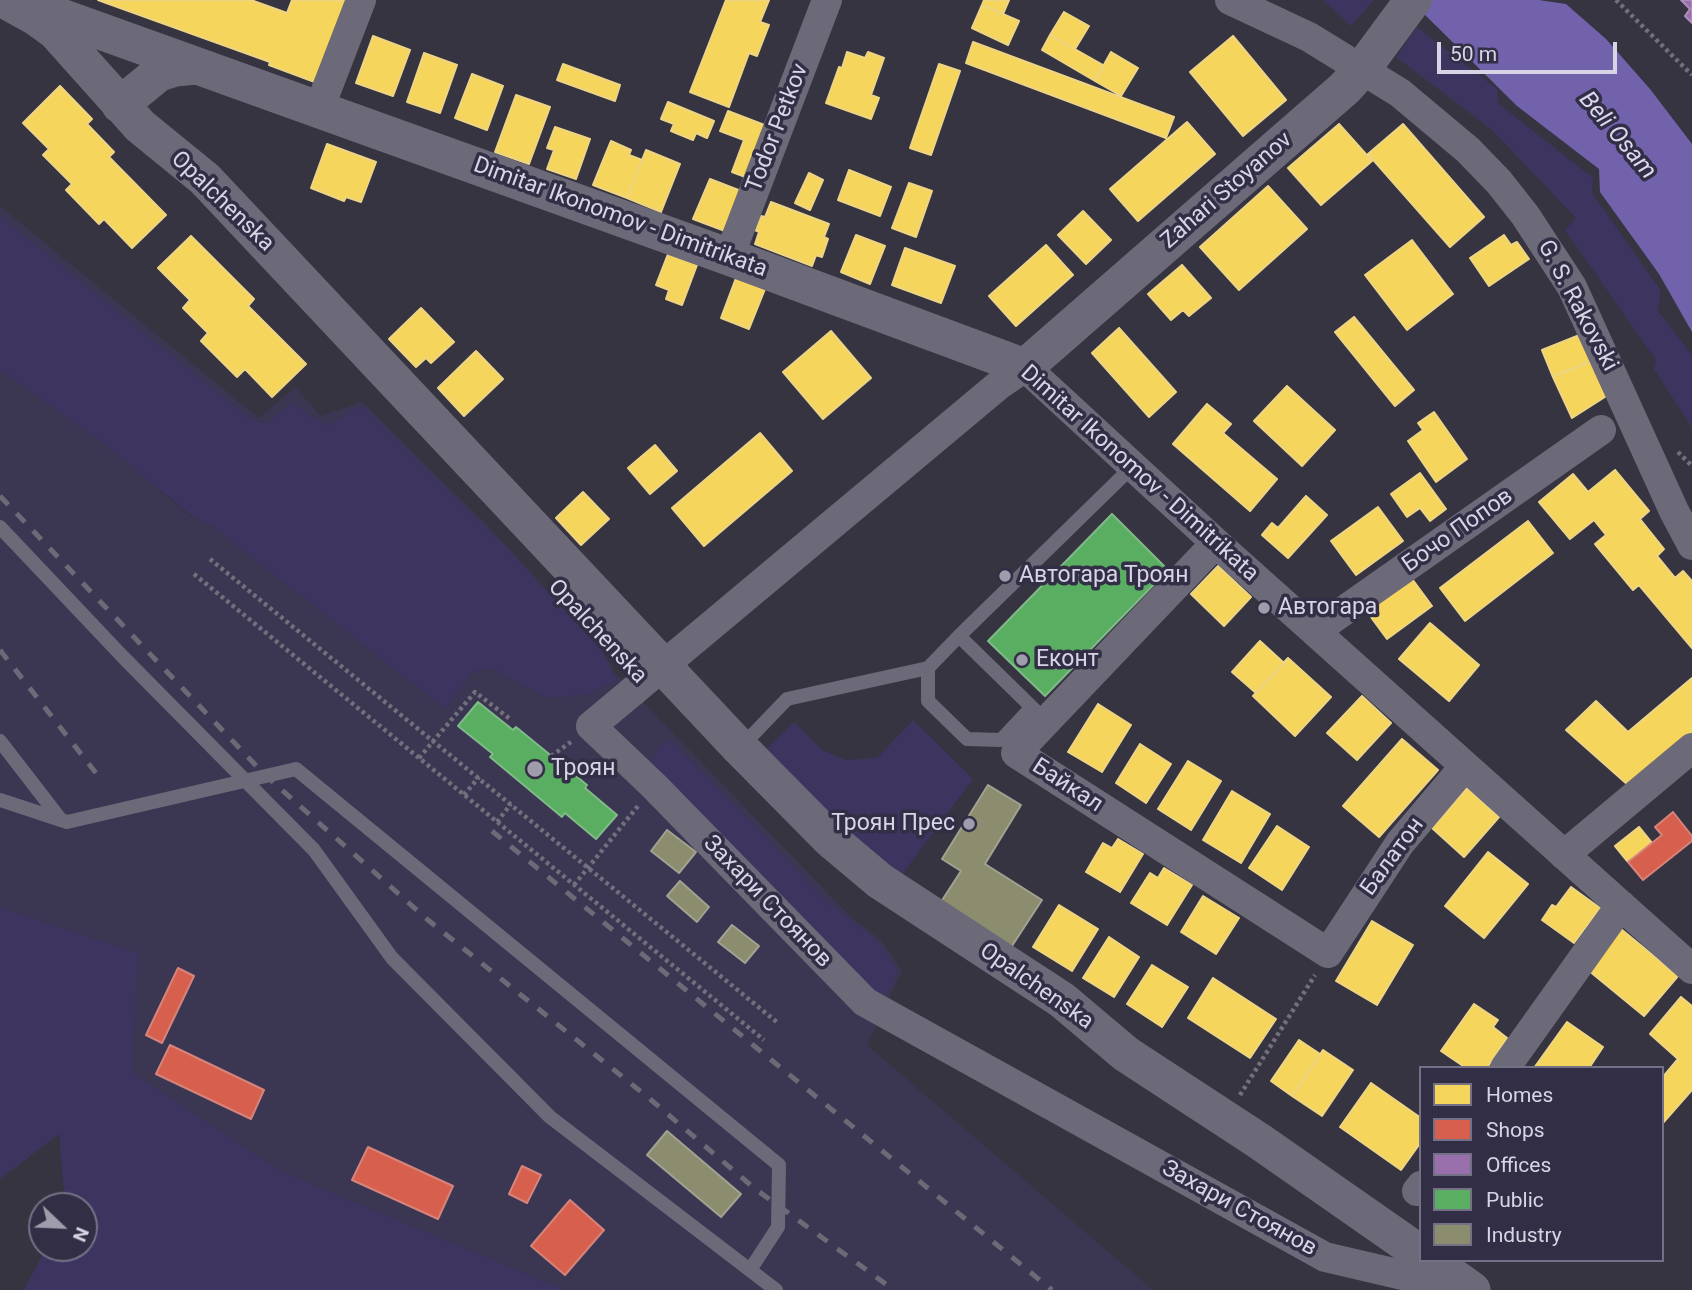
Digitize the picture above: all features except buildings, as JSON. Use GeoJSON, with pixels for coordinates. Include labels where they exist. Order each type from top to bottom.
{"type":"FeatureCollection","features":[{"type":"Feature","properties":{"kind":"street"},"geometry":{"type":"LineString","coordinates":[[5,0],[55,31],[130,115]]}},
{"type":"Feature","properties":{"kind":"street","name":"Dimitar Ikonomov - Dimitrikata"},"geometry":{"type":"LineString","coordinates":[[13,0],[729,257],[1025,367],[1216,543],[1692,969]]}},
{"type":"Feature","properties":{"kind":"street"},"geometry":{"type":"LineString","coordinates":[[319,109],[361,0]]}},
{"type":"Feature","properties":{"kind":"street","name":"Todor Petkov"},"geometry":{"type":"LineString","coordinates":[[729,257],[827,0]]}},
{"type":"Feature","properties":{"kind":"street","name":"G. S. Rakovski"},"geometry":{"type":"LineString","coordinates":[[1230,0],[1309,37],[1371,57],[1400,93],[1468,150],[1525,215],[1550,250],[1591,326],[1692,545]]}},
{"type":"Feature","properties":{"kind":"street","name":"Zahari Stoyanov"},"geometry":{"type":"LineString","coordinates":[[1025,367],[1345,88],[1413,0]]}},
{"type":"Feature","properties":{"kind":"street","name":"Dimitar Ikonomov - Dimitrikata"},"geometry":{"type":"LineString","coordinates":[[130,115],[159,73],[197,66]]}},
{"type":"Feature","properties":{"kind":"street","name":"Opalchenska"},"geometry":{"type":"LineString","coordinates":[[130,115],[205,179],[740,748],[830,839],[880,881],[1062,1000],[1126,1054],[1225,1118],[1419,1253]]}},
{"type":"Feature","properties":{"kind":"street","name":"Opalchenska"},"geometry":{"type":"LineString","coordinates":[[130,115],[186,195],[722,765],[813,857],[864,901],[1047,1020],[1126,1054]]}},
{"type":"Feature","properties":{"kind":"street","name":"Захари Стоянов"},"geometry":{"type":"LineString","coordinates":[[1025,367],[990,393],[592,726],[865,1002],[1325,1257],[1470,1290]]}},
{"type":"Feature","properties":{"kind":"street","name":"Бочо Попов"},"geometry":{"type":"LineString","coordinates":[[1315,631],[1601,430]]}},
{"type":"Feature","properties":{"kind":"street","name":"Байкал"},"geometry":{"type":"LineString","coordinates":[[1216,543],[1038,715],[1016,753],[1328,953]]}},
{"type":"Feature","properties":{"kind":"street"},"geometry":{"type":"LineString","coordinates":[[1564,855],[1692,748]]}},
{"type":"Feature","properties":{"kind":"street","name":"Балатон"},"geometry":{"type":"LineString","coordinates":[[1328,953],[1400,843],[1465,766]]}},
{"type":"Feature","properties":{"kind":"street"},"geometry":{"type":"LineString","coordinates":[[1506,1066],[1621,905]]}},
{"type":"Feature","properties":{"kind":"street"},"geometry":{"type":"LineString","coordinates":[[1433,1262],[1470,1290]]}},
{"type":"Feature","properties":{"kind":"lane"},"geometry":{"type":"LineString","coordinates":[[740,748],[787,699],[928,668],[1133,466]]}},
{"type":"Feature","properties":{"kind":"lane"},"geometry":{"type":"LineString","coordinates":[[0,527],[123,657],[314,849],[392,958],[550,1117],[776,1290]]}},
{"type":"Feature","properties":{"kind":"lane"},"geometry":{"type":"LineString","coordinates":[[928,668],[928,701],[967,739],[1001,740],[1038,715],[959,636]]}},
{"type":"Feature","properties":{"kind":"lane"},"geometry":{"type":"LineString","coordinates":[[0,741],[61,820]]}},
{"type":"Feature","properties":{"kind":"lane"},"geometry":{"type":"LineString","coordinates":[[0,800],[67,822],[296,769],[779,1165],[778,1227],[750,1269]]}},
{"type":"Feature","properties":{"kind":"path"},"geometry":{"type":"LineString","coordinates":[[1616,0],[1692,78]]}},
{"type":"Feature","properties":{"kind":"path"},"geometry":{"type":"LineString","coordinates":[[210,559],[778,1023]]}},
{"type":"Feature","properties":{"kind":"path"},"geometry":{"type":"LineString","coordinates":[[194,574],[764,1041]]}},
{"type":"Feature","properties":{"kind":"path"},"geometry":{"type":"LineString","coordinates":[[419,758],[475,692],[510,719]]}},
{"type":"Feature","properties":{"kind":"path"},"geometry":{"type":"LineString","coordinates":[[464,795],[478,778]]}},
{"type":"Feature","properties":{"kind":"path"},"geometry":{"type":"LineString","coordinates":[[574,885],[654,786]]}},
{"type":"Feature","properties":{"kind":"path"},"geometry":{"type":"LineString","coordinates":[[497,822],[511,804]]}},
{"type":"Feature","properties":{"kind":"path"},"geometry":{"type":"LineString","coordinates":[[1225,1118],[1328,953]]}},
{"type":"Feature","properties":{"kind":"shaded area"},"geometry":{"type":"Polygon","coordinates":[[[1323,0],[1374,0],[1351,26],[1323,0]]]}},
{"type":"Feature","properties":{"kind":"shaded area"},"geometry":{"type":"Polygon","coordinates":[[[1417,27],[1497,89],[1499,104],[1593,178],[1592,193],[1661,291],[1658,311],[1692,355],[1692,428],[1654,369],[1656,360],[1565,230],[1576,218],[1491,129],[1396,57],[1417,27]]]}},
{"type":"Feature","properties":{"kind":"shaded area"},"geometry":{"type":"Polygon","coordinates":[[[0,206],[259,418],[295,387],[321,416],[362,402],[487,525],[602,649],[614,672],[852,918],[881,940],[902,971],[867,1045],[1153,1290],[565,1290],[280,1171],[132,1072],[137,953],[0,907],[0,206]],[[208,387],[159,490],[193,518],[213,527],[445,709],[472,672],[492,669],[547,698],[356,406],[330,426],[310,416],[293,402],[267,424],[250,419],[208,387]],[[683,751],[868,993],[878,941],[827,901],[727,800],[683,751]]]}},
{"type":"Feature","properties":{"kind":"shaded area"},"geometry":{"type":"Polygon","coordinates":[[[0,216],[250,419],[267,424],[293,402],[310,416],[330,426],[356,406],[365,409],[511,553],[600,650],[617,680],[590,694],[547,698],[492,669],[472,672],[445,709],[213,527],[194,518],[117,454],[0,369],[0,216]]]}},
{"type":"Feature","properties":{"kind":"shaded area"},"geometry":{"type":"Polygon","coordinates":[[[913,720],[973,779],[898,880],[762,753],[794,722],[821,749],[845,760],[877,758],[913,720]]]}},
{"type":"Feature","properties":{"kind":"shaded area"},"geometry":{"type":"Polygon","coordinates":[[[671,740],[827,901],[878,941],[898,971],[888,993],[868,993],[649,763],[662,744],[671,740]]]}},
{"type":"Feature","properties":{"kind":"shaded area"},"geometry":{"type":"Polygon","coordinates":[[[0,907],[138,953],[132,1072],[280,1171],[565,1290],[24,1290],[39,1262],[98,1262],[98,1192],[64,1192],[59,1134],[0,1179],[0,907]]]}},
{"type":"Feature","properties":{"kind":"water","name":"Beli Osam"},"geometry":{"type":"Polygon","coordinates":[[[1410,0],[1539,0],[1566,4],[1606,39],[1650,89],[1692,144],[1692,332],[1659,274],[1600,192],[1599,169],[1517,106],[1410,0]]]}},
{"type":"Feature","properties":{"kind":"railway"},"geometry":{"type":"LineString","coordinates":[[0,496],[264,774],[428,920],[650,1099],[754,1188],[894,1290]]}},
{"type":"Feature","properties":{"kind":"railway"},"geometry":{"type":"LineString","coordinates":[[0,650],[99,777]]}},
{"type":"Feature","properties":{"kind":"railway"},"geometry":{"type":"LineString","coordinates":[[492,831],[1052,1290]]}},
{"type":"Feature","properties":{"kind":"place","name":"Автогара Троян"},"geometry":{"type":"Point","coordinates":[1005,576]}},
{"type":"Feature","properties":{"kind":"place","name":"Автогара"},"geometry":{"type":"Point","coordinates":[1264,608]}},
{"type":"Feature","properties":{"kind":"place","name":"Еконт"},"geometry":{"type":"Point","coordinates":[1022,660]}},
{"type":"Feature","properties":{"kind":"place","name":"Троян"},"geometry":{"type":"Point","coordinates":[535,769]}},
{"type":"Feature","properties":{"kind":"place","name":"Троян Прес"},"geometry":{"type":"Point","coordinates":[969,824]}}]}
